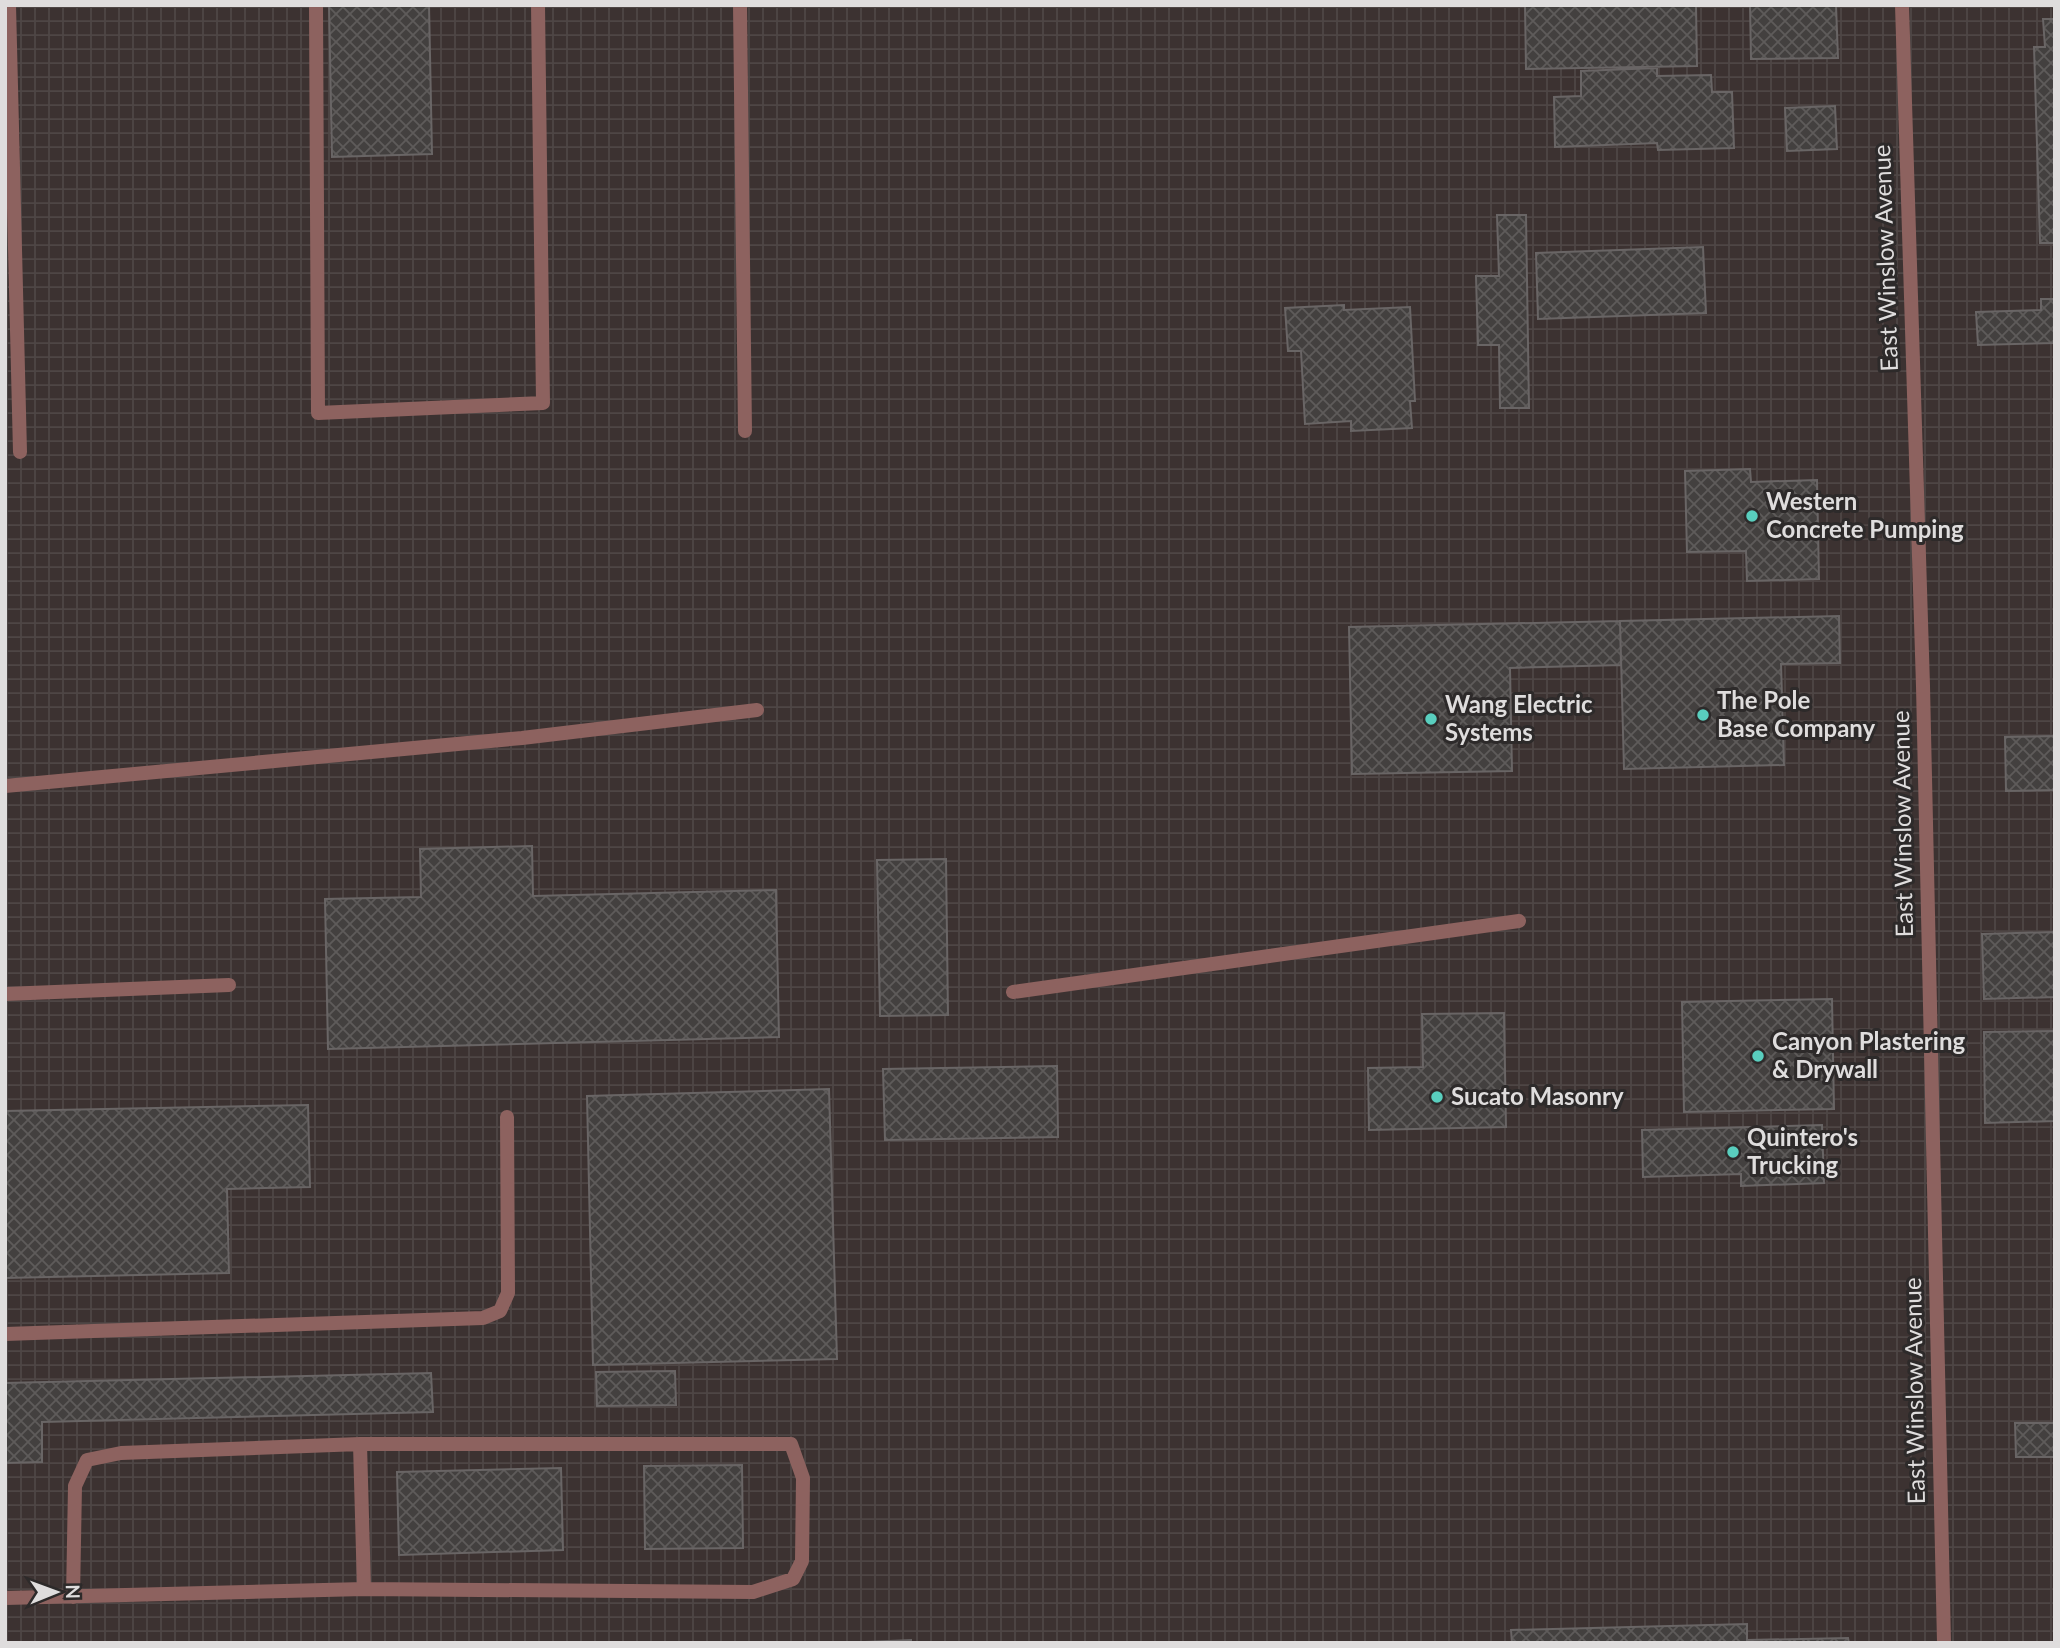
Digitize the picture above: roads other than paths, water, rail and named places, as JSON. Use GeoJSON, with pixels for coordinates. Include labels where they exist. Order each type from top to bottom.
{"type":"FeatureCollection","features":[{"type":"Feature","properties":{"kind":"street"},"geometry":{"type":"LineString","coordinates":[[9,5],[20,452]]}},
{"type":"Feature","properties":{"kind":"street"},"geometry":{"type":"LineString","coordinates":[[316,5],[318,413],[543,403],[538,5]]}},
{"type":"Feature","properties":{"kind":"street"},"geometry":{"type":"LineString","coordinates":[[740,5],[745,431]]}},
{"type":"Feature","properties":{"kind":"street","name":"East Winslow Avenue"},"geometry":{"type":"LineString","coordinates":[[1902,5],[1923,686],[1944,1643]]}},
{"type":"Feature","properties":{"kind":"street"},"geometry":{"type":"LineString","coordinates":[[5,786],[508,740],[757,710]]}},
{"type":"Feature","properties":{"kind":"street"},"geometry":{"type":"LineString","coordinates":[[1013,992],[1519,921]]}},
{"type":"Feature","properties":{"kind":"street"},"geometry":{"type":"LineString","coordinates":[[5,994],[229,985]]}},
{"type":"Feature","properties":{"kind":"street"},"geometry":{"type":"LineString","coordinates":[[5,1334],[483,1318],[499,1311],[508,1293],[507,1117]]}},
{"type":"Feature","properties":{"kind":"street"},"geometry":{"type":"LineString","coordinates":[[360,1444],[364,1589]]}},
{"type":"Feature","properties":{"kind":"street"},"geometry":{"type":"LineString","coordinates":[[5,1598],[73,1597],[364,1589],[753,1592],[793,1579],[803,1561],[803,1478],[791,1444],[360,1444],[121,1453],[87,1460],[75,1486],[73,1597]]}},
{"type":"Feature","properties":{"kind":"place","name":"Western Concrete Pumping"},"geometry":{"type":"Point","coordinates":[1752,516]}},
{"type":"Feature","properties":{"kind":"place","name":"The Pole Base Company"},"geometry":{"type":"Point","coordinates":[1703,715]}},
{"type":"Feature","properties":{"kind":"place","name":"Wang Electric Systems"},"geometry":{"type":"Point","coordinates":[1431,719]}},
{"type":"Feature","properties":{"kind":"place","name":"Canyon Plastering & Drywall"},"geometry":{"type":"Point","coordinates":[1758,1056]}},
{"type":"Feature","properties":{"kind":"place","name":"Sucato Masonry"},"geometry":{"type":"Point","coordinates":[1437,1097]}},
{"type":"Feature","properties":{"kind":"place","name":"Quintero's Trucking"},"geometry":{"type":"Point","coordinates":[1733,1152]}}]}
